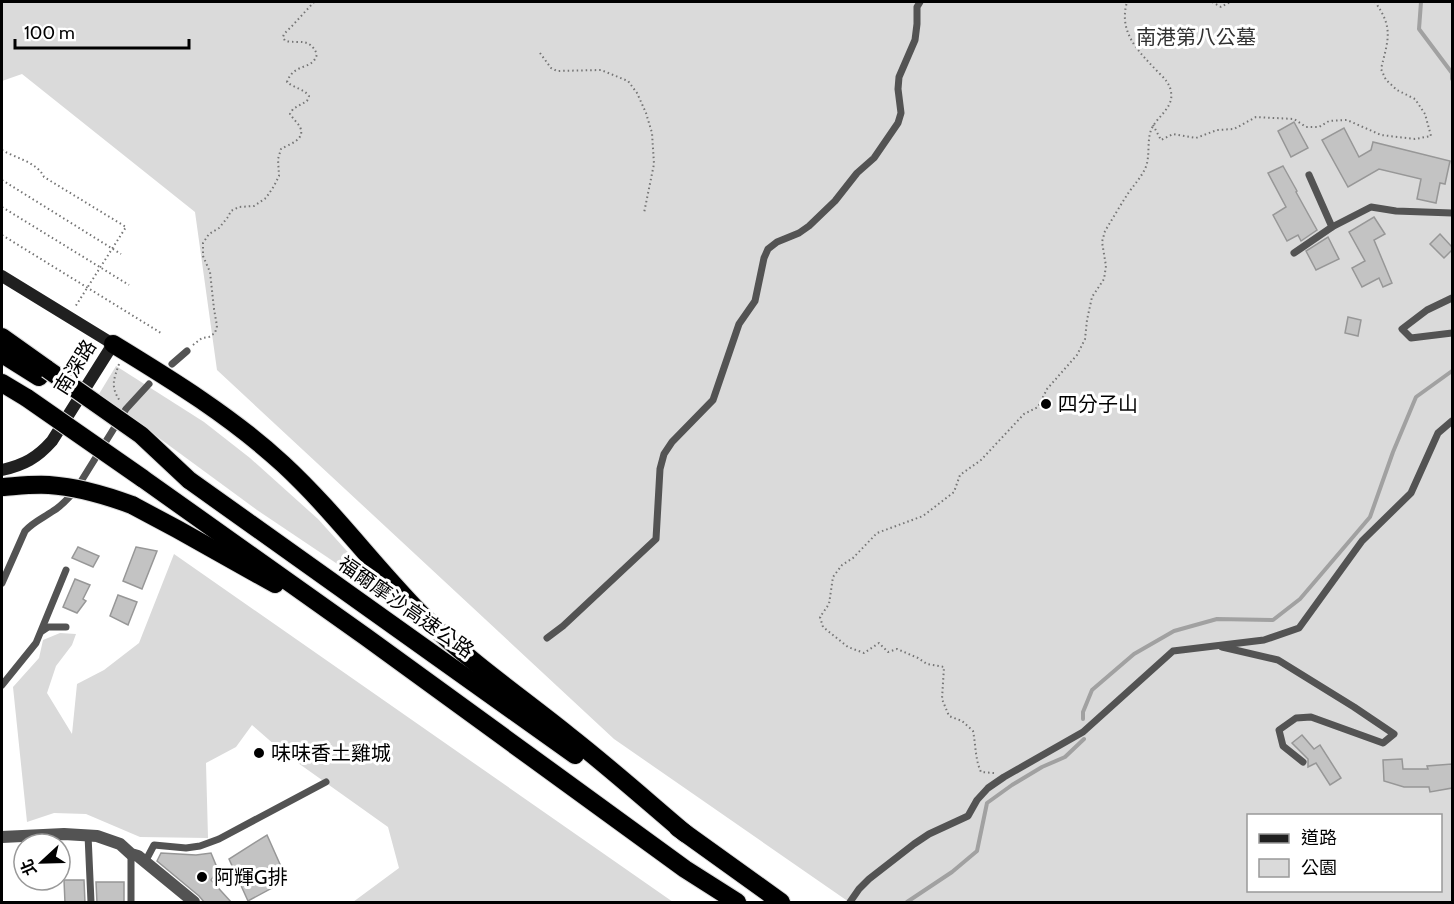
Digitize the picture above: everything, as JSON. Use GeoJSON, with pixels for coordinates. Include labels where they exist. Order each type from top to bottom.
{"type":"FeatureCollection","features":[{"type":"Feature","properties":{"kind":"highway"},"geometry":{"type":"LineString","coordinates":[[2,336],[44,373]]}},
{"type":"Feature","properties":{"kind":"highway"},"geometry":{"type":"LineString","coordinates":[[113,344],[232,422],[282,463],[317,497],[431,624],[483,670],[569,735],[686,834]]}},
{"type":"Feature","properties":{"kind":"highway"},"geometry":{"type":"LineString","coordinates":[[2,354],[44,373]]}},
{"type":"Feature","properties":{"kind":"highway","name":"福爾摩沙高速公路"},"geometry":{"type":"LineString","coordinates":[[44,373],[141,435],[189,480],[752,880],[781,903]]}},
{"type":"Feature","properties":{"kind":"highway"},"geometry":{"type":"LineString","coordinates":[[2,382],[142,478],[366,637],[685,869],[737,903]]}},
{"type":"Feature","properties":{"kind":"highway"},"geometry":{"type":"LineString","coordinates":[[2,487],[49,485],[104,495],[132,506],[177,529],[366,637]]}},
{"type":"Feature","properties":{"kind":"main road","name":"南深路"},"geometry":{"type":"LineString","coordinates":[[2,276],[113,344],[43,452],[30,461],[2,470]]}},
{"type":"Feature","properties":{"kind":"street"},"geometry":{"type":"LineString","coordinates":[[2,837],[64,834],[97,836],[114,841],[131,854],[138,856],[194,903]]}},
{"type":"Feature","properties":{"kind":"lane"},"geometry":{"type":"LineString","coordinates":[[547,638],[563,626],[656,539],[660,469],[664,454],[672,442],[713,400],[740,324],[755,301],[768,249],[809,226],[835,201],[857,173],[874,158],[898,123],[901,113],[899,77],[915,40],[918,24],[916,7],[920,2]]}},
{"type":"Feature","properties":{"kind":"lane"},"geometry":{"type":"LineString","coordinates":[[1309,175],[1332,227]]}},
{"type":"Feature","properties":{"kind":"lane"},"geometry":{"type":"LineString","coordinates":[[1294,253],[1332,227],[1371,207],[1396,211],[1452,213]]}},
{"type":"Feature","properties":{"kind":"lane"},"geometry":{"type":"LineString","coordinates":[[1452,298],[1427,310],[1402,328],[1411,338],[1452,333]]}},
{"type":"Feature","properties":{"kind":"lane"},"geometry":{"type":"LineString","coordinates":[[172,364],[187,351]]}},
{"type":"Feature","properties":{"kind":"lane"},"geometry":{"type":"LineString","coordinates":[[2,583],[25,531],[64,503],[75,491],[126,409],[149,384]]}},
{"type":"Feature","properties":{"kind":"lane"},"geometry":{"type":"LineString","coordinates":[[850,903],[869,879],[914,844],[929,834],[968,816],[977,800],[988,788],[1083,732],[1173,651],[1264,640],[1299,628],[1362,541],[1411,493],[1438,433],[1452,421]]}},
{"type":"Feature","properties":{"kind":"lane"},"geometry":{"type":"LineString","coordinates":[[2,685],[36,643],[66,570]]}},
{"type":"Feature","properties":{"kind":"lane"},"geometry":{"type":"LineString","coordinates":[[42,631],[48,627],[66,627]]}},
{"type":"Feature","properties":{"kind":"lane"},"geometry":{"type":"LineString","coordinates":[[1217,646],[1278,660],[1394,734],[1383,743],[1311,717],[1296,718],[1279,730],[1283,746],[1303,762]]}},
{"type":"Feature","properties":{"kind":"lane"},"geometry":{"type":"LineString","coordinates":[[145,862],[154,845],[186,848],[200,846],[219,839],[326,782]]}},
{"type":"Feature","properties":{"kind":"lane"},"geometry":{"type":"LineString","coordinates":[[88,835],[91,903]]}},
{"type":"Feature","properties":{"kind":"lane"},"geometry":{"type":"LineString","coordinates":[[131,854],[131,903]]}},
{"type":"Feature","properties":{"kind":"path"},"geometry":{"type":"LineString","coordinates":[[187,351],[197,340],[214,333],[217,326],[210,272],[203,256],[203,243],[209,234],[219,228],[231,211],[238,207],[254,206],[266,198],[279,176],[278,159],[281,149],[298,140],[301,134],[291,114],[293,109],[307,101],[309,96],[287,82],[294,70],[309,65],[316,60],[317,54],[308,43],[285,41],[283,37],[314,2]]}},
{"type":"Feature","properties":{"kind":"path"},"geometry":{"type":"LineString","coordinates":[[1004,777],[997,773],[981,772],[975,760],[974,731],[962,721],[949,716],[942,699],[944,667],[927,664],[897,648],[888,652],[879,643],[864,653],[848,647],[823,627],[820,617],[830,604],[833,577],[842,565],[853,558],[877,533],[922,516],[954,492],[960,475],[981,460],[1024,414],[1038,407],[1047,388],[1077,355],[1085,339],[1092,297],[1104,279],[1106,257],[1102,249],[1102,242],[1105,231],[1146,167],[1150,133],[1153,125],[1162,117],[1171,101],[1172,94],[1169,84],[1138,52],[1129,35],[1124,21],[1127,2]]}},
{"type":"Feature","properties":{"kind":"path"},"geometry":{"type":"LineString","coordinates":[[1212,2],[1221,7],[1230,2]]}},
{"type":"Feature","properties":{"kind":"path"},"geometry":{"type":"LineString","coordinates":[[1153,125],[1161,140],[1173,134],[1196,138],[1218,130],[1234,129],[1256,117],[1294,118],[1306,127],[1319,127],[1329,122],[1347,120],[1381,135],[1415,139],[1431,136],[1425,114],[1415,99],[1397,90],[1386,80],[1381,69],[1389,28],[1382,11],[1375,2]]}},
{"type":"Feature","properties":{"kind":"path"},"geometry":{"type":"LineString","coordinates":[[540,53],[550,68],[557,71],[601,70],[628,81],[638,93],[652,133],[654,164],[644,213]]}},
{"type":"Feature","properties":{"kind":"path"},"geometry":{"type":"LineString","coordinates":[[2,150],[23,159],[42,172],[44,177],[126,227],[69,317]]}},
{"type":"Feature","properties":{"kind":"path"},"geometry":{"type":"LineString","coordinates":[[2,180],[121,254]]}},
{"type":"Feature","properties":{"kind":"path"},"geometry":{"type":"LineString","coordinates":[[2,207],[129,285]]}},
{"type":"Feature","properties":{"kind":"path"},"geometry":{"type":"LineString","coordinates":[[2,235],[161,333]]}},
{"type":"Feature","properties":{"kind":"path"},"geometry":{"type":"LineString","coordinates":[[113,344],[120,362],[113,384],[117,397],[126,409]]}},
{"type":"Feature","properties":{"kind":"green space","name":"南港第八公墓"},"geometry":{"type":"Polygon","coordinates":[[[2,2],[1452,2],[1452,902],[849,902],[614,739],[217,370],[195,212],[22,74],[2,81],[2,2]]]}},
{"type":"Feature","properties":{"kind":"green space"},"geometry":{"type":"Polygon","coordinates":[[[116,366],[204,422],[250,458],[318,519],[391,600],[257,510],[99,394],[116,366]]]}},
{"type":"Feature","properties":{"kind":"green space"},"geometry":{"type":"Polygon","coordinates":[[[174,554],[673,902],[353,902],[399,868],[388,827],[284,753],[252,725],[236,747],[206,763],[208,838],[140,837],[86,814],[54,813],[27,822],[13,687],[39,658],[43,640],[60,633],[76,634],[72,645],[56,666],[47,693],[72,734],[77,684],[104,670],[139,643],[174,554]]]}},
{"type":"Feature","properties":{"kind":"building"},"geometry":{"type":"Polygon","coordinates":[[[1294,122],[1308,148],[1291,157],[1278,131],[1294,122]]]}},
{"type":"Feature","properties":{"kind":"building"},"geometry":{"type":"Polygon","coordinates":[[[1344,128],[1359,157],[1371,150],[1373,142],[1450,161],[1445,184],[1440,183],[1436,203],[1417,199],[1421,179],[1379,169],[1348,187],[1322,140],[1344,128]]]}},
{"type":"Feature","properties":{"kind":"building"},"geometry":{"type":"Polygon","coordinates":[[[1283,166],[1317,230],[1301,241],[1298,235],[1287,241],[1273,215],[1286,207],[1268,173],[1283,166]]]}},
{"type":"Feature","properties":{"kind":"building"},"geometry":{"type":"Polygon","coordinates":[[[1374,217],[1385,234],[1374,240],[1392,283],[1383,287],[1379,278],[1362,287],[1352,268],[1365,261],[1349,232],[1374,217]]]}},
{"type":"Feature","properties":{"kind":"building"},"geometry":{"type":"Polygon","coordinates":[[[1440,234],[1452,247],[1444,258],[1430,244],[1440,234]]]}},
{"type":"Feature","properties":{"kind":"building"},"geometry":{"type":"Polygon","coordinates":[[[1328,237],[1339,259],[1316,270],[1306,251],[1328,237]]]}},
{"type":"Feature","properties":{"kind":"building"},"geometry":{"type":"Polygon","coordinates":[[[1348,317],[1361,320],[1358,336],[1345,333],[1348,317]]]}},
{"type":"Feature","properties":{"kind":"building"},"geometry":{"type":"Polygon","coordinates":[[[78,547],[99,556],[93,567],[72,558],[78,547]]]}},
{"type":"Feature","properties":{"kind":"building"},"geometry":{"type":"Polygon","coordinates":[[[136,547],[157,551],[142,589],[123,581],[136,547]]]}},
{"type":"Feature","properties":{"kind":"building"},"geometry":{"type":"Polygon","coordinates":[[[75,579],[90,585],[83,599],[86,601],[77,613],[63,607],[75,579]]]}},
{"type":"Feature","properties":{"kind":"building"},"geometry":{"type":"Polygon","coordinates":[[[118,595],[137,602],[128,625],[110,616],[118,595]]]}},
{"type":"Feature","properties":{"kind":"building"},"geometry":{"type":"Polygon","coordinates":[[[1302,735],[1314,749],[1320,745],[1341,778],[1330,785],[1316,763],[1308,767],[1308,759],[1292,743],[1302,735]]]}},
{"type":"Feature","properties":{"kind":"building"},"geometry":{"type":"Polygon","coordinates":[[[1402,759],[1403,769],[1428,769],[1427,766],[1452,764],[1452,788],[1430,792],[1429,787],[1404,787],[1384,781],[1383,760],[1402,759]]]}},
{"type":"Feature","properties":{"kind":"building"},"geometry":{"type":"Polygon","coordinates":[[[267,835],[287,880],[248,901],[229,859],[267,835]]]}},
{"type":"Feature","properties":{"kind":"building"},"geometry":{"type":"Polygon","coordinates":[[[161,853],[196,855],[211,853],[218,870],[211,880],[232,903],[205,903],[157,861],[161,853]]]}},
{"type":"Feature","properties":{"kind":"building"},"geometry":{"type":"Polygon","coordinates":[[[72,880],[84,880],[85,903],[65,903],[65,892],[72,892],[72,880]]]}},
{"type":"Feature","properties":{"kind":"building"},"geometry":{"type":"Polygon","coordinates":[[[96,882],[124,882],[124,903],[97,903],[96,882]]]}},
{"type":"Feature","properties":{"kind":"waterway"},"geometry":{"type":"LineString","coordinates":[[1421,2],[1419,29],[1452,73],[1452,79]]}},
{"type":"Feature","properties":{"kind":"waterway"},"geometry":{"type":"LineString","coordinates":[[1083,719],[1083,712],[1092,690],[1134,654],[1174,631],[1217,619],[1273,620],[1300,599],[1370,517],[1416,397],[1452,371]]}},
{"type":"Feature","properties":{"kind":"waterway"},"geometry":{"type":"LineString","coordinates":[[907,902],[952,872],[977,851],[987,803],[1042,767],[1065,757],[1084,739]]}},
{"type":"Feature","properties":{"kind":"place","name":"四分子山"},"geometry":{"type":"Point","coordinates":[1046,404]}},
{"type":"Feature","properties":{"kind":"place","name":"味味香土雞城"},"geometry":{"type":"Point","coordinates":[259,753]}},
{"type":"Feature","properties":{"kind":"place","name":"阿輝G排"},"geometry":{"type":"Point","coordinates":[202,877]}}]}
